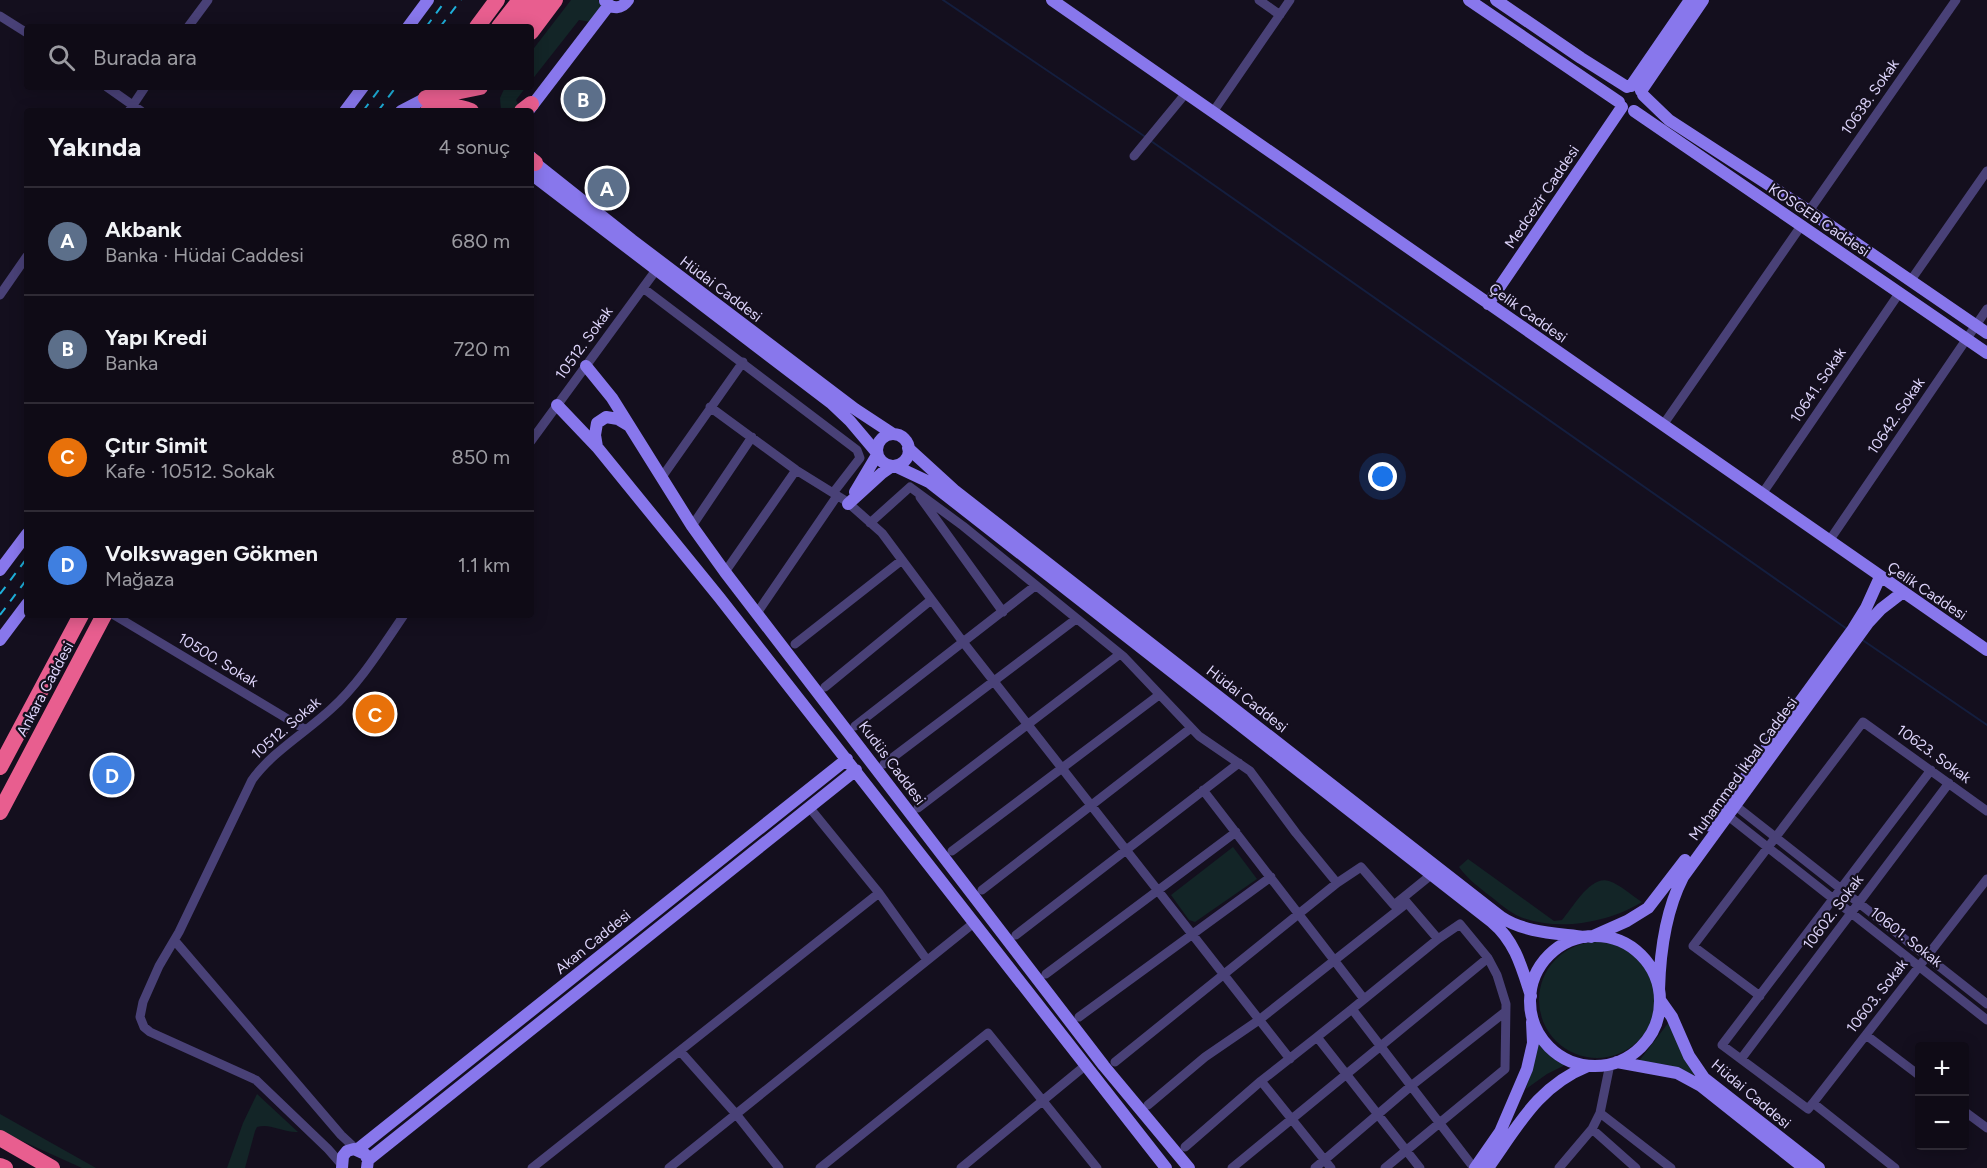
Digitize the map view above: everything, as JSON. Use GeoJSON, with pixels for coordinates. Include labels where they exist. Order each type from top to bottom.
{"type":"FeatureCollection","features":[{"type":"Feature","properties":{"kind":"highway"},"geometry":{"type":"LineString","coordinates":[[479,24],[497,0]]}},
{"type":"Feature","properties":{"kind":"highway"},"geometry":{"type":"LineString","coordinates":[[501,24],[520,0]]}},
{"type":"Feature","properties":{"kind":"highway"},"geometry":{"type":"LineString","coordinates":[[517,24],[537,0]]}},
{"type":"Feature","properties":{"kind":"highway"},"geometry":{"type":"LineString","coordinates":[[534,28],[555,0]]}},
{"type":"Feature","properties":{"kind":"highway"},"geometry":{"type":"LineString","coordinates":[[433,101],[470,90]]}},
{"type":"Feature","properties":{"kind":"highway"},"geometry":{"type":"LineString","coordinates":[[433,101],[463,108]]}},
{"type":"Feature","properties":{"kind":"highway","name":"Ankara Caddesi"},"geometry":{"type":"LineString","coordinates":[[0,812],[102,618]]}},
{"type":"Feature","properties":{"kind":"highway","name":"Ankara Caddesi"},"geometry":{"type":"LineString","coordinates":[[0,767],[77,620]]}},
{"type":"Feature","properties":{"kind":"highway"},"geometry":{"type":"LineString","coordinates":[[0,1138],[50,1168]]}},
{"type":"Feature","properties":{"kind":"highway"},"geometry":{"type":"LineString","coordinates":[[0,1148],[50,1168]]}},
{"type":"Feature","properties":{"kind":"highway"},"geometry":{"type":"LineString","coordinates":[[0,1166],[5,1168]]}},
{"type":"Feature","properties":{"kind":"street"},"geometry":{"type":"LineString","coordinates":[[190,24],[208,0]]}},
{"type":"Feature","properties":{"kind":"street"},"geometry":{"type":"LineString","coordinates":[[410,24],[428,0]]}},
{"type":"Feature","properties":{"kind":"street"},"geometry":{"type":"LineString","coordinates":[[528,108],[607,3],[614,8],[621,7],[628,0]]}},
{"type":"Feature","properties":{"kind":"street","name":"Çelik Caddesi"},"geometry":{"type":"LineString","coordinates":[[1052,0],[1987,650]]}},
{"type":"Feature","properties":{"kind":"street"},"geometry":{"type":"LineString","coordinates":[[1259,0],[1280,15]]}},
{"type":"Feature","properties":{"kind":"street"},"geometry":{"type":"LineString","coordinates":[[1213,112],[1290,0]]}},
{"type":"Feature","properties":{"kind":"street","name":"KOSGEB Caddesi"},"geometry":{"type":"LineString","coordinates":[[1469,0],[1987,353]]}},
{"type":"Feature","properties":{"kind":"street"},"geometry":{"type":"LineString","coordinates":[[1635,90],[1690,0]]}},
{"type":"Feature","properties":{"kind":"street"},"geometry":{"type":"LineString","coordinates":[[1635,90],[1642,103],[1625,106],[1619,95],[1635,90],[1703,0]]}},
{"type":"Feature","properties":{"kind":"street","name":"10638. Sokak"},"geometry":{"type":"LineString","coordinates":[[1809,211],[1956,0]]}},
{"type":"Feature","properties":{"kind":"street","name":"KOSGEB Caddesi"},"geometry":{"type":"LineString","coordinates":[[1504,2],[1581,58],[1635,90],[1669,120],[1809,211],[1987,333]]}},
{"type":"Feature","properties":{"kind":"street"},"geometry":{"type":"LineString","coordinates":[[0,16],[24,31]]}},
{"type":"Feature","properties":{"kind":"street"},"geometry":{"type":"LineString","coordinates":[[110,90],[131,108],[143,90]]}},
{"type":"Feature","properties":{"kind":"street"},"geometry":{"type":"LineString","coordinates":[[347,108],[361,90]]}},
{"type":"Feature","properties":{"kind":"street"},"geometry":{"type":"LineString","coordinates":[[1134,156],[1186,93]]}},
{"type":"Feature","properties":{"kind":"street"},"geometry":{"type":"LineString","coordinates":[[411,108],[433,101]]}},
{"type":"Feature","properties":{"kind":"street","name":"Medcezir Caddesi"},"geometry":{"type":"LineString","coordinates":[[1488,304],[1625,106]]}},
{"type":"Feature","properties":{"kind":"street","name":"Hüdai Caddesi"},"geometry":{"type":"LineString","coordinates":[[534,166],[831,403],[850,421],[877,454]]}},
{"type":"Feature","properties":{"kind":"street"},"geometry":{"type":"LineString","coordinates":[[1911,280],[1987,171]]}},
{"type":"Feature","properties":{"kind":"street"},"geometry":{"type":"LineString","coordinates":[[1663,425],[1801,226]]}},
{"type":"Feature","properties":{"kind":"street"},"geometry":{"type":"LineString","coordinates":[[0,295],[24,260]]}},
{"type":"Feature","properties":{"kind":"street","name":"Hüdai Caddesi"},"geometry":{"type":"LineString","coordinates":[[658,266],[893,434]]}},
{"type":"Feature","properties":{"kind":"street","name":"10512. Sokak"},"geometry":{"type":"LineString","coordinates":[[534,437],[658,266]]}},
{"type":"Feature","properties":{"kind":"street"},"geometry":{"type":"LineString","coordinates":[[643,288],[857,450],[860,458],[758,613]]}},
{"type":"Feature","properties":{"kind":"street","name":"10641. Sokak"},"geometry":{"type":"LineString","coordinates":[[1762,494],[1900,292]]}},
{"type":"Feature","properties":{"kind":"street","name":"10642. Sokak"},"geometry":{"type":"LineString","coordinates":[[1829,541],[1987,309]]}},
{"type":"Feature","properties":{"kind":"street"},"geometry":{"type":"LineString","coordinates":[[662,477],[743,362]]}},
{"type":"Feature","properties":{"kind":"street","name":"Kudüs Caddesi"},"geometry":{"type":"LineString","coordinates":[[586,366],[612,398],[692,526],[725,572],[1104,1066],[1189,1168]]}},
{"type":"Feature","properties":{"kind":"street"},"geometry":{"type":"LineString","coordinates":[[557,405],[597,447],[856,770],[1166,1168]]}},
{"type":"Feature","properties":{"kind":"street"},"geometry":{"type":"LineString","coordinates":[[710,407],[796,470],[835,494],[882,533],[993,681],[1290,1059]]}},
{"type":"Feature","properties":{"kind":"street"},"geometry":{"type":"LineString","coordinates":[[597,447],[595,435],[597,423],[606,417],[618,418],[629,426]]}},
{"type":"Feature","properties":{"kind":"street"},"geometry":{"type":"LineString","coordinates":[[893,434],[903,438],[909,448],[904,461],[882,473],[848,504],[877,454],[880,440],[893,434]]}},
{"type":"Feature","properties":{"kind":"street"},"geometry":{"type":"LineString","coordinates":[[692,526],[752,437]]}},
{"type":"Feature","properties":{"kind":"street","name":"Hüdai Caddesi"},"geometry":{"type":"LineString","coordinates":[[909,448],[962,497],[1501,916],[1510,922],[1534,930],[1588,937]]}},
{"type":"Feature","properties":{"kind":"street"},"geometry":{"type":"LineString","coordinates":[[877,454],[885,464],[894,466]]}},
{"type":"Feature","properties":{"kind":"street","name":"Hüdai Caddesi"},"geometry":{"type":"LineString","coordinates":[[894,466],[929,482],[1492,922],[1508,938],[1515,950],[1531,996]]}},
{"type":"Feature","properties":{"kind":"street"},"geometry":{"type":"LineString","coordinates":[[725,572],[796,470]]}},
{"type":"Feature","properties":{"kind":"street"},"geometry":{"type":"LineString","coordinates":[[870,523],[910,487],[963,526],[1120,654],[1191,728],[1215,748],[1250,771],[1337,883]]}},
{"type":"Feature","properties":{"kind":"street"},"geometry":{"type":"LineString","coordinates":[[915,490],[1004,612]]}},
{"type":"Feature","properties":{"kind":"street"},"geometry":{"type":"LineString","coordinates":[[0,570],[24,538]]}},
{"type":"Feature","properties":{"kind":"street"},"geometry":{"type":"LineString","coordinates":[[795,644],[902,560]]}},
{"type":"Feature","properties":{"kind":"street","name":"Muhammed İkbal Caddesi"},"geometry":{"type":"LineString","coordinates":[[1588,937],[1627,921],[1652,905],[1728,808],[1864,620],[1880,577]]}},
{"type":"Feature","properties":{"kind":"street"},"geometry":{"type":"LineString","coordinates":[[855,726],[1035,586]]}},
{"type":"Feature","properties":{"kind":"street","name":"Muhammed İkbal Caddesi"},"geometry":{"type":"LineString","coordinates":[[1864,620],[1903,592]]}},
{"type":"Feature","properties":{"kind":"street"},"geometry":{"type":"LineString","coordinates":[[825,687],[931,600]]}},
{"type":"Feature","properties":{"kind":"street"},"geometry":{"type":"LineString","coordinates":[[0,640],[24,608]]}},
{"type":"Feature","properties":{"kind":"street","name":"10500. Sokak"},"geometry":{"type":"LineString","coordinates":[[119,618],[306,730]]}},
{"type":"Feature","properties":{"kind":"street","name":"10512. Sokak"},"geometry":{"type":"LineString","coordinates":[[341,1167],[328,1149],[256,1080],[150,1032],[144,1027],[140,1017],[143,1002],[159,966],[175,941],[252,780],[264,765],[347,692],[402,618]]}},
{"type":"Feature","properties":{"kind":"street"},"geometry":{"type":"LineString","coordinates":[[884,764],[1076,619]]}},
{"type":"Feature","properties":{"kind":"street"},"geometry":{"type":"LineString","coordinates":[[918,808],[1120,654]]}},
{"type":"Feature","properties":{"kind":"street"},"geometry":{"type":"LineString","coordinates":[[952,851],[1159,695]]}},
{"type":"Feature","properties":{"kind":"street","name":"10623. Sokak"},"geometry":{"type":"LineString","coordinates":[[1775,837],[1863,722],[1987,811]]}},
{"type":"Feature","properties":{"kind":"street"},"geometry":{"type":"LineString","coordinates":[[982,890],[1191,728]]}},
{"type":"Feature","properties":{"kind":"street","name":"Akan Caddesi"},"geometry":{"type":"LineString","coordinates":[[341,1167],[344,1155],[350,1150],[357,1149],[847,759]]}},
{"type":"Feature","properties":{"kind":"street"},"geometry":{"type":"LineString","coordinates":[[1016,935],[1239,763]]}},
{"type":"Feature","properties":{"kind":"street","name":"Akan Caddesi"},"geometry":{"type":"LineString","coordinates":[[371,1165],[856,770]]}},
{"type":"Feature","properties":{"kind":"street","name":"10602. Sokak"},"geometry":{"type":"LineString","coordinates":[[1931,770],[1722,1045],[1741,1059],[1949,783]]}},
{"type":"Feature","properties":{"kind":"street"},"geometry":{"type":"LineString","coordinates":[[1203,790],[1364,999]]}},
{"type":"Feature","properties":{"kind":"street"},"geometry":{"type":"LineString","coordinates":[[809,807],[879,893],[927,960]]}},
{"type":"Feature","properties":{"kind":"street","name":"Muhammed İkbal Caddesi"},"geometry":{"type":"LineString","coordinates":[[1660,995],[1661,958],[1670,909],[1678,887],[1728,808]]}},
{"type":"Feature","properties":{"kind":"street","name":"10601. Sokak"},"geometry":{"type":"LineString","coordinates":[[1728,808],[1775,837],[1987,1004]]}},
{"type":"Feature","properties":{"kind":"street","name":"10601. Sokak"},"geometry":{"type":"LineString","coordinates":[[1728,808],[1768,847],[1986,1016]]}},
{"type":"Feature","properties":{"kind":"street"},"geometry":{"type":"LineString","coordinates":[[1046,974],[1236,832]]}},
{"type":"Feature","properties":{"kind":"street"},"geometry":{"type":"LineString","coordinates":[[1760,996],[1693,946],[1775,837]]}},
{"type":"Feature","properties":{"kind":"street"},"geometry":{"type":"LineString","coordinates":[[1115,1062],[1299,913],[1361,867],[1394,905],[1405,900]]}},
{"type":"Feature","properties":{"kind":"street"},"geometry":{"type":"LineString","coordinates":[[1148,1105],[1204,1057],[1259,1020],[1334,960],[1431,875]]}},
{"type":"Feature","properties":{"kind":"street"},"geometry":{"type":"LineString","coordinates":[[1079,1017],[1271,877]]}},
{"type":"Feature","properties":{"kind":"street","name":"10603. Sokak"},"geometry":{"type":"LineString","coordinates":[[1813,1103],[1987,879]]}},
{"type":"Feature","properties":{"kind":"street"},"geometry":{"type":"LineString","coordinates":[[532,1168],[879,893]]}},
{"type":"Feature","properties":{"kind":"street"},"geometry":{"type":"LineString","coordinates":[[1405,900],[1438,939]]}},
{"type":"Feature","properties":{"kind":"street"},"geometry":{"type":"LineString","coordinates":[[669,1168],[975,922]]}},
{"type":"Feature","properties":{"kind":"street"},"geometry":{"type":"LineString","coordinates":[[1185,1147],[1261,1081],[1438,939],[1460,924],[1488,958],[1497,975],[1506,1004],[1505,1069],[1385,1168]]}},
{"type":"Feature","properties":{"kind":"street"},"geometry":{"type":"LineString","coordinates":[[1352,1009],[1474,1168],[1500,1132],[1527,1069],[1533,1043],[1531,1009],[1531,996],[1534,979],[1548,957],[1569,942],[1588,937],[1612,939],[1631,947],[1646,961],[1656,980],[1660,995],[1658,1019],[1649,1037],[1636,1051],[1613,1063],[1589,1065],[1568,1060],[1550,1048],[1537,1030],[1531,1009]]}},
{"type":"Feature","properties":{"kind":"street"},"geometry":{"type":"LineString","coordinates":[[175,941],[341,1135],[364,1152],[371,1165]]}},
{"type":"Feature","properties":{"kind":"street"},"geometry":{"type":"LineString","coordinates":[[1232,1168],[1488,958]]}},
{"type":"Feature","properties":{"kind":"street","name":"Hüdai Caddesi"},"geometry":{"type":"LineString","coordinates":[[1660,995],[1689,1056],[1704,1078],[1819,1168]]}},
{"type":"Feature","properties":{"kind":"street"},"geometry":{"type":"LineString","coordinates":[[1315,1168],[1411,1086],[1505,1012]]}},
{"type":"Feature","properties":{"kind":"street"},"geometry":{"type":"LineString","coordinates":[[820,1168],[988,1033],[1096,1168]]}},
{"type":"Feature","properties":{"kind":"street"},"geometry":{"type":"LineString","coordinates":[[1866,1035],[1915,1072]]}},
{"type":"Feature","properties":{"kind":"street"},"geometry":{"type":"LineString","coordinates":[[1317,1037],[1420,1168]]}},
{"type":"Feature","properties":{"kind":"street"},"geometry":{"type":"LineString","coordinates":[[680,1051],[736,1114],[778,1168]]}},
{"type":"Feature","properties":{"kind":"street"},"geometry":{"type":"LineString","coordinates":[[1741,1059],[1808,1109],[1813,1103],[1895,1168]]}},
{"type":"Feature","properties":{"kind":"street"},"geometry":{"type":"LineString","coordinates":[[1559,1168],[1592,1129],[1600,1113],[1613,1063]]}},
{"type":"Feature","properties":{"kind":"street","name":"Hüdai Caddesi"},"geometry":{"type":"LineString","coordinates":[[1613,1063],[1677,1073],[1701,1086],[1804,1168]]}},
{"type":"Feature","properties":{"kind":"street"},"geometry":{"type":"LineString","coordinates":[[961,1168],[1086,1065]]}},
{"type":"Feature","properties":{"kind":"street"},"geometry":{"type":"LineString","coordinates":[[1488,1168],[1537,1100],[1560,1079],[1589,1065]]}},
{"type":"Feature","properties":{"kind":"street"},"geometry":{"type":"LineString","coordinates":[[1261,1081],[1331,1168]]}},
{"type":"Feature","properties":{"kind":"street"},"geometry":{"type":"LineString","coordinates":[[1600,1113],[1671,1168]]}},
{"type":"Feature","properties":{"kind":"street"},"geometry":{"type":"LineString","coordinates":[[1969,1114],[1987,1128]]}},
{"type":"Feature","properties":{"kind":"street"},"geometry":{"type":"LineString","coordinates":[[1592,1129],[1624,1164],[1636,1168]]}},
{"type":"Feature","properties":{"kind":"shaded area"},"geometry":{"type":"Polygon","coordinates":[[[571,0],[598,0],[603,8],[591,22],[579,20],[534,77],[534,48],[571,0]]]}},
{"type":"Feature","properties":{"kind":"shaded area"},"geometry":{"type":"Polygon","coordinates":[[[504,90],[524,90],[516,100],[520,108],[501,108],[500,98],[504,90]]]}},
{"type":"Feature","properties":{"kind":"shaded area"},"geometry":{"type":"Polygon","coordinates":[[[1233,847],[1257,879],[1195,922],[1189,920],[1171,895],[1233,847]]]}},
{"type":"Feature","properties":{"kind":"shaded area"},"geometry":{"type":"Polygon","coordinates":[[[1468,859],[1554,921],[1562,920],[1589,888],[1602,880],[1618,885],[1642,902],[1597,920],[1547,924],[1516,915],[1482,890],[1459,867],[1468,859]]]}},
{"type":"Feature","properties":{"kind":"shaded area"},"geometry":{"type":"Polygon","coordinates":[[[1597,942],[1619,946],[1638,959],[1651,978],[1655,1000],[1651,1022],[1638,1041],[1619,1054],[1597,1058],[1575,1054],[1556,1041],[1543,1022],[1539,1000],[1543,978],[1556,959],[1575,946],[1597,942]]]}},
{"type":"Feature","properties":{"kind":"shaded area"},"geometry":{"type":"Polygon","coordinates":[[[1669,1022],[1697,1076],[1669,1065],[1639,1061],[1669,1022]]]}},
{"type":"Feature","properties":{"kind":"shaded area"},"geometry":{"type":"Polygon","coordinates":[[[1536,1034],[1550,1050],[1569,1063],[1547,1074],[1526,1089],[1534,1061],[1536,1034]]]}},
{"type":"Feature","properties":{"kind":"shaded area"},"geometry":{"type":"Polygon","coordinates":[[[257,1094],[298,1132],[267,1126],[257,1127],[245,1168],[227,1168],[243,1123],[257,1094]]]}},
{"type":"Feature","properties":{"kind":"shaded area"},"geometry":{"type":"Polygon","coordinates":[[[0,1114],[96,1168],[82,1168],[0,1131],[0,1114]]]}},
{"type":"Feature","properties":{"kind":"waterway"},"geometry":{"type":"LineString","coordinates":[[943,0],[1147,138]]}},
{"type":"Feature","properties":{"kind":"waterway"},"geometry":{"type":"LineString","coordinates":[[1151,141],[1847,629]]}},
{"type":"Feature","properties":{"kind":"waterway"},"geometry":{"type":"LineString","coordinates":[[1861,639],[1987,725]]}},
{"type":"Feature","properties":{"kind":"railway"},"geometry":{"type":"LineString","coordinates":[[428,24],[446,0]]}},
{"type":"Feature","properties":{"kind":"railway"},"geometry":{"type":"LineString","coordinates":[[442,24],[461,0]]}},
{"type":"Feature","properties":{"kind":"railway"},"geometry":{"type":"LineString","coordinates":[[365,108],[379,90]]}},
{"type":"Feature","properties":{"kind":"railway"},"geometry":{"type":"LineString","coordinates":[[380,108],[394,90]]}},
{"type":"Feature","properties":{"kind":"railway"},"geometry":{"type":"LineString","coordinates":[[0,594],[24,562]]}},
{"type":"Feature","properties":{"kind":"railway"},"geometry":{"type":"LineString","coordinates":[[0,615],[24,583]]}},
{"type":"Feature","properties":{"kind":"place","name":"Yapı Kredi"},"geometry":{"type":"Point","coordinates":[583,99]}},
{"type":"Feature","properties":{"kind":"place","name":"Akbank"},"geometry":{"type":"Point","coordinates":[607,188]}},
{"type":"Feature","properties":{"kind":"place","name":"Çıtır Simit"},"geometry":{"type":"Point","coordinates":[375,714]}},
{"type":"Feature","properties":{"kind":"place","name":"Volkswagen Gökmen"},"geometry":{"type":"Point","coordinates":[112,775]}}]}
